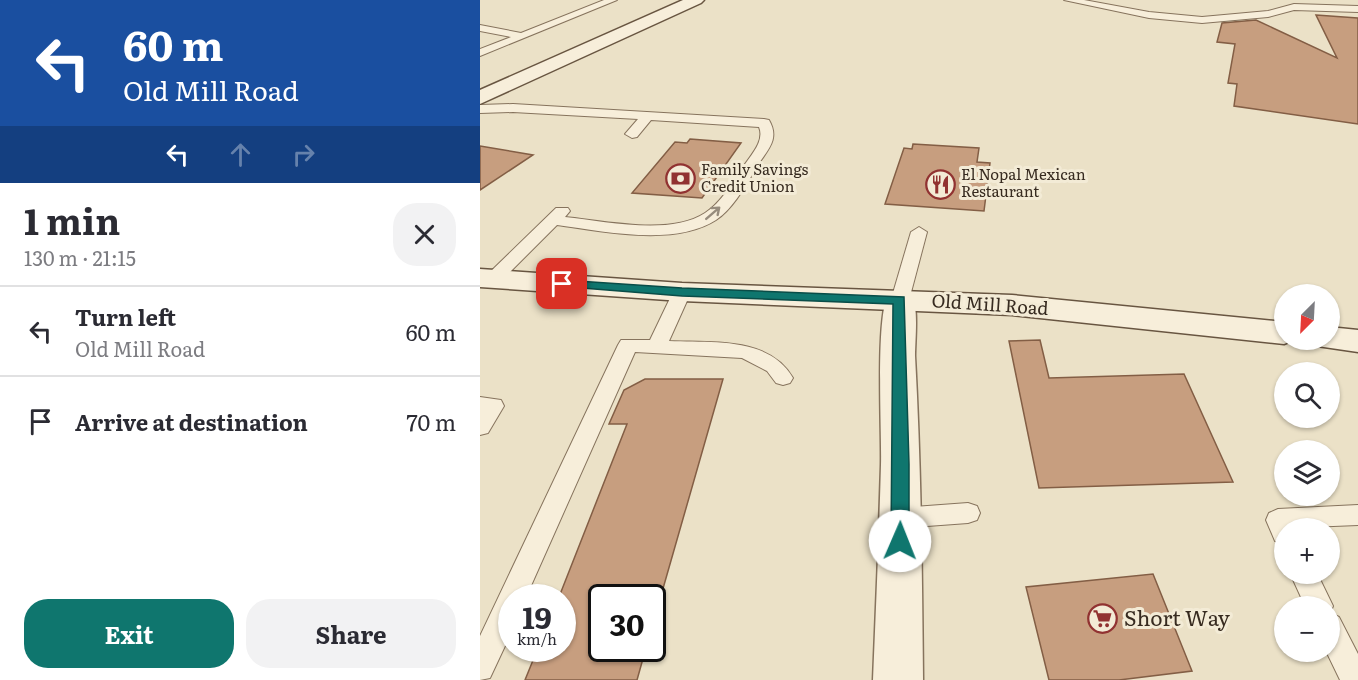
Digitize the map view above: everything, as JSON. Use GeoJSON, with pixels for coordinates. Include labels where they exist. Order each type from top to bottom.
{"type":"FeatureCollection","features":[{"type":"Feature","properties":{"kind":"street"},"geometry":{"type":"LineString","coordinates":[[480,98],[557,61],[696,0]]}},
{"type":"Feature","properties":{"kind":"street"},"geometry":{"type":"LineString","coordinates":[[480,88],[557,61]]}},
{"type":"Feature","properties":{"kind":"street","name":"Old Mill Road"},"geometry":{"type":"LineString","coordinates":[[487,278],[682,292],[1012,305],[1274,332]]}},
{"type":"Feature","properties":{"kind":"street"},"geometry":{"type":"LineString","coordinates":[[898,680],[900,518],[898,330],[900,300]]}},
{"type":"Feature","properties":{"kind":"street"},"geometry":{"type":"LineString","coordinates":[[1340,339],[1358,341]]}},
{"type":"Feature","properties":{"kind":"lane"},"geometry":{"type":"LineString","coordinates":[[480,53],[612,0]]}},
{"type":"Feature","properties":{"kind":"lane"},"geometry":{"type":"LineString","coordinates":[[1070,0],[1149,15],[1202,20],[1268,14],[1292,4],[1358,9]]}},
{"type":"Feature","properties":{"kind":"lane"},"geometry":{"type":"LineString","coordinates":[[480,28],[522,36]]}},
{"type":"Feature","properties":{"kind":"lane"},"geometry":{"type":"LineString","coordinates":[[503,88],[502,97],[513,108]]}},
{"type":"Feature","properties":{"kind":"lane"},"geometry":{"type":"LineString","coordinates":[[480,109],[513,108],[764,123],[768,133],[761,150],[711,216],[687,227],[659,229],[559,214],[487,278]]}},
{"type":"Feature","properties":{"kind":"lane"},"geometry":{"type":"LineString","coordinates":[[632,134],[648,116]]}},
{"type":"Feature","properties":{"kind":"lane"},"geometry":{"type":"LineString","coordinates":[[900,300],[919,232]]}},
{"type":"Feature","properties":{"kind":"lane"},"geometry":{"type":"LineString","coordinates":[[657,346],[682,292]]}},
{"type":"Feature","properties":{"kind":"lane"},"geometry":{"type":"LineString","coordinates":[[518,584],[628,345],[746,352],[774,366],[783,378]]}},
{"type":"Feature","properties":{"kind":"lane"},"geometry":{"type":"LineString","coordinates":[[480,405],[492,406],[480,427]]}},
{"type":"Feature","properties":{"kind":"lane"},"geometry":{"type":"LineString","coordinates":[[900,518],[968,513]]}},
{"type":"Feature","properties":{"kind":"lane"},"geometry":{"type":"LineString","coordinates":[[1310,518],[1358,515]]}},
{"type":"Feature","properties":{"kind":"lane"},"geometry":{"type":"LineString","coordinates":[[480,668],[498,629]]}},
{"type":"Feature","properties":{"kind":"lane"},"geometry":{"type":"LineString","coordinates":[[1340,649],[1355,680]]}},
{"type":"Feature","properties":{"kind":"building"},"geometry":{"type":"Polygon","coordinates":[[[1316,15],[1358,18],[1358,124],[1234,106],[1237,84],[1228,83],[1235,44],[1217,42],[1222,23],[1256,20],[1337,58],[1316,15]]]}},
{"type":"Feature","properties":{"kind":"building","name":"Family Savings Credit Union"},"geometry":{"type":"Polygon","coordinates":[[[690,139],[741,143],[702,198],[632,193],[675,142],[687,143],[690,139]]]}},
{"type":"Feature","properties":{"kind":"building","name":"El Nopal Mexican Restaurant"},"geometry":{"type":"Polygon","coordinates":[[[913,144],[979,148],[977,162],[990,163],[984,211],[885,204],[904,148],[912,149],[913,144]]]}},
{"type":"Feature","properties":{"kind":"building"},"geometry":{"type":"Polygon","coordinates":[[[480,146],[533,155],[480,190],[480,146]]]}},
{"type":"Feature","properties":{"kind":"building"},"geometry":{"type":"Polygon","coordinates":[[[1040,340],[1049,378],[1184,374],[1233,482],[1039,488],[1009,341],[1040,340]]]}},
{"type":"Feature","properties":{"kind":"building"},"geometry":{"type":"Polygon","coordinates":[[[645,379],[723,379],[664,584],[588,584],[588,662],[642,662],[637,680],[525,680],[532,662],[576,662],[576,584],[564,584],[627,424],[609,424],[624,390],[645,379]]]}},
{"type":"Feature","properties":{"kind":"building","name":"Short Way"},"geometry":{"type":"Polygon","coordinates":[[[1153,574],[1192,671],[1119,680],[1049,680],[1026,587],[1153,574]]]}},
{"type":"Feature","properties":{"kind":"place","name":"Family Savings Credit Union"},"geometry":{"type":"Point","coordinates":[680,179]}},
{"type":"Feature","properties":{"kind":"place","name":"El Nopal Mexican Restaurant"},"geometry":{"type":"Point","coordinates":[940,184]}},
{"type":"Feature","properties":{"kind":"place","name":"Short Way"},"geometry":{"type":"Point","coordinates":[1103,619]}},
{"type":"Feature","properties":{"kind":"route"},"geometry":{"type":"LineString","coordinates":[[562,284],[682,292],[900,300],[898,330],[900,541]]}}]}
